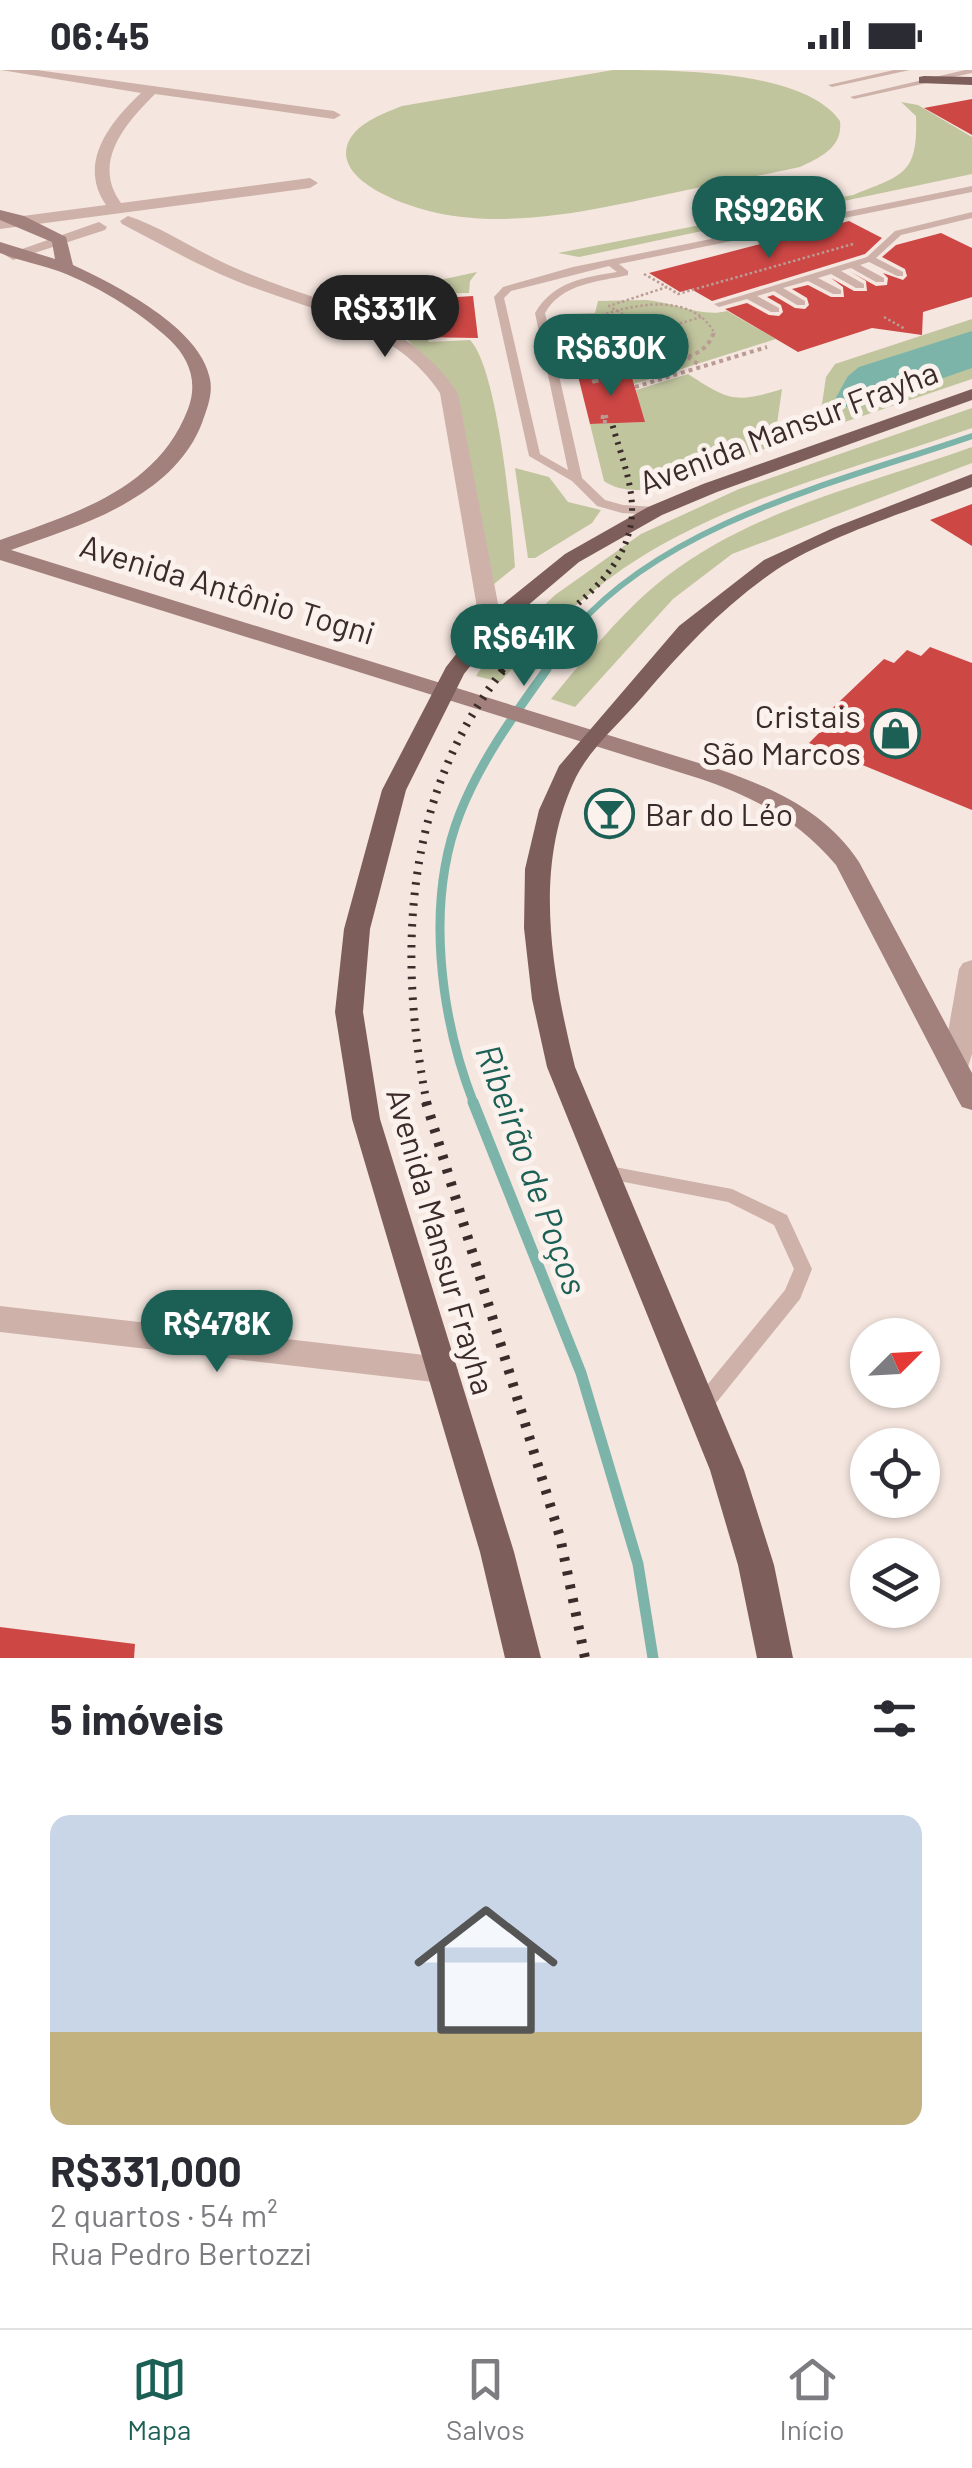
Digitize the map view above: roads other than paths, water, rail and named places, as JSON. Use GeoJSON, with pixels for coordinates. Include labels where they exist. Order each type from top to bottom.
{"type":"FeatureCollection","features":[{"type":"Feature","properties":{"kind":"main road"},"geometry":{"type":"LineString","coordinates":[[924,80],[972,82]]}},
{"type":"Feature","properties":{"kind":"main road","name":"Avenida Mansur Frayha"},"geometry":{"type":"LineString","coordinates":[[523,1658],[497,1552],[366,1119],[349,1012],[358,929],[394,790],[442,690],[492,625],[572,558],[655,510],[793,456],[972,394]]}},
{"type":"Feature","properties":{"kind":"main road"},"geometry":{"type":"LineString","coordinates":[[775,1658],[756,1565],[727,1470],[561,1067],[545,999],[537,928],[538,869],[551,810],[567,771],[687,631],[771,564],[972,480]]}},
{"type":"Feature","properties":{"kind":"street"},"geometry":{"type":"LineString","coordinates":[[16,75],[334,115]]}},
{"type":"Feature","properties":{"kind":"street"},"geometry":{"type":"LineString","coordinates":[[150,92],[122,118],[103,160],[102,186],[123,216],[234,274],[386,333],[428,363],[449,393],[492,625]]}},
{"type":"Feature","properties":{"kind":"street"},"geometry":{"type":"LineString","coordinates":[[0,215],[123,216],[313,187]]}},
{"type":"Feature","properties":{"kind":"street"},"geometry":{"type":"LineString","coordinates":[[6,251],[60,240],[123,216]]}},
{"type":"Feature","properties":{"kind":"street"},"geometry":{"type":"LineString","coordinates":[[0,224],[18,218],[60,240]]}},
{"type":"Feature","properties":{"kind":"street"},"geometry":{"type":"LineString","coordinates":[[60,240],[65,268]]}},
{"type":"Feature","properties":{"kind":"street"},"geometry":{"type":"LineString","coordinates":[[5,547],[142,488],[176,457],[194,428],[202,396],[200,367],[170,330],[65,268],[6,251]]}},
{"type":"Feature","properties":{"kind":"street","name":"Avenida Antônio Togni"},"geometry":{"type":"LineString","coordinates":[[5,547],[54,568],[759,792],[815,823],[847,862],[967,1087]]}},
{"type":"Feature","properties":{"kind":"street"},"geometry":{"type":"LineString","coordinates":[[967,1087],[972,969]]}},
{"type":"Feature","properties":{"kind":"street"},"geometry":{"type":"LineString","coordinates":[[0,1319],[442,1370]]}},
{"type":"Feature","properties":{"kind":"lane"},"geometry":{"type":"LineString","coordinates":[[832,85],[906,70]]}},
{"type":"Feature","properties":{"kind":"lane"},"geometry":{"type":"LineString","coordinates":[[854,97],[972,72]]}},
{"type":"Feature","properties":{"kind":"lane"},"geometry":{"type":"LineString","coordinates":[[655,510],[622,509],[602,503],[576,479],[535,456],[500,297],[520,283],[972,188]]}},
{"type":"Feature","properties":{"kind":"lane"},"geometry":{"type":"LineString","coordinates":[[719,304],[830,271],[898,233],[972,214]]}},
{"type":"Feature","properties":{"kind":"lane"},"geometry":{"type":"LineString","coordinates":[[576,479],[540,313],[544,304],[570,285],[626,273],[611,262]]}},
{"type":"Feature","properties":{"kind":"lane"},"geometry":{"type":"LineString","coordinates":[[830,271],[864,284]]}},
{"type":"Feature","properties":{"kind":"lane"},"geometry":{"type":"LineString","coordinates":[[830,271],[864,284]]}},
{"type":"Feature","properties":{"kind":"lane"},"geometry":{"type":"LineString","coordinates":[[830,271],[864,284]]}},
{"type":"Feature","properties":{"kind":"lane"},"geometry":{"type":"LineString","coordinates":[[830,271],[864,284]]}},
{"type":"Feature","properties":{"kind":"lane"},"geometry":{"type":"LineString","coordinates":[[814,299],[830,271]]}},
{"type":"Feature","properties":{"kind":"lane"},"geometry":{"type":"LineString","coordinates":[[774,287],[801,302]]}},
{"type":"Feature","properties":{"kind":"lane"},"geometry":{"type":"LineString","coordinates":[[761,291],[788,306]]}},
{"type":"Feature","properties":{"kind":"lane"},"geometry":{"type":"LineString","coordinates":[[748,295],[775,310]]}},
{"type":"Feature","properties":{"kind":"lane"},"geometry":{"type":"LineString","coordinates":[[603,1172],[732,1196],[782,1220],[802,1269],[794,1294],[701,1407]]}},
{"type":"Feature","properties":{"kind":"water"},"geometry":{"type":"Polygon","coordinates":[[[972,331],[972,368],[860,407],[845,407],[834,401],[848,376],[859,367],[972,331]]]}},
{"type":"Feature","properties":{"kind":"waterway","name":"Ribeirão de Poços"},"geometry":{"type":"LineString","coordinates":[[545,671],[576,628],[614,591],[659,559],[708,532],[814,488],[972,436]]}},
{"type":"Feature","properties":{"kind":"waterway","name":"Ribeirão de Poços"},"geometry":{"type":"LineString","coordinates":[[474,1104],[453,1034],[441,959],[440,921],[449,847],[468,793],[499,738],[547,669]]}},
{"type":"Feature","properties":{"kind":"waterway","name":"Ribeirão de Poços"},"geometry":{"type":"LineString","coordinates":[[473,1102],[581,1373],[638,1564],[653,1658]]}},
{"type":"Feature","properties":{"kind":"railway"},"geometry":{"type":"LineString","coordinates":[[579,351],[585,376]]}},
{"type":"Feature","properties":{"kind":"railway"},"geometry":{"type":"LineString","coordinates":[[504,669],[584,598],[619,557],[629,533],[632,506],[612,423]]}},
{"type":"Feature","properties":{"kind":"railway"},"geometry":{"type":"LineString","coordinates":[[427,1104],[412,990],[417,877],[428,822],[446,768],[471,717],[504,669]]}},
{"type":"Feature","properties":{"kind":"railway"},"geometry":{"type":"LineString","coordinates":[[426,1102],[560,1537],[585,1658]]}},
{"type":"Feature","properties":{"kind":"place","name":"Cristais São Marcos"},"geometry":{"type":"Point","coordinates":[896,733]}},
{"type":"Feature","properties":{"kind":"place","name":"Bar do Léo"},"geometry":{"type":"Point","coordinates":[610,813]}}]}
